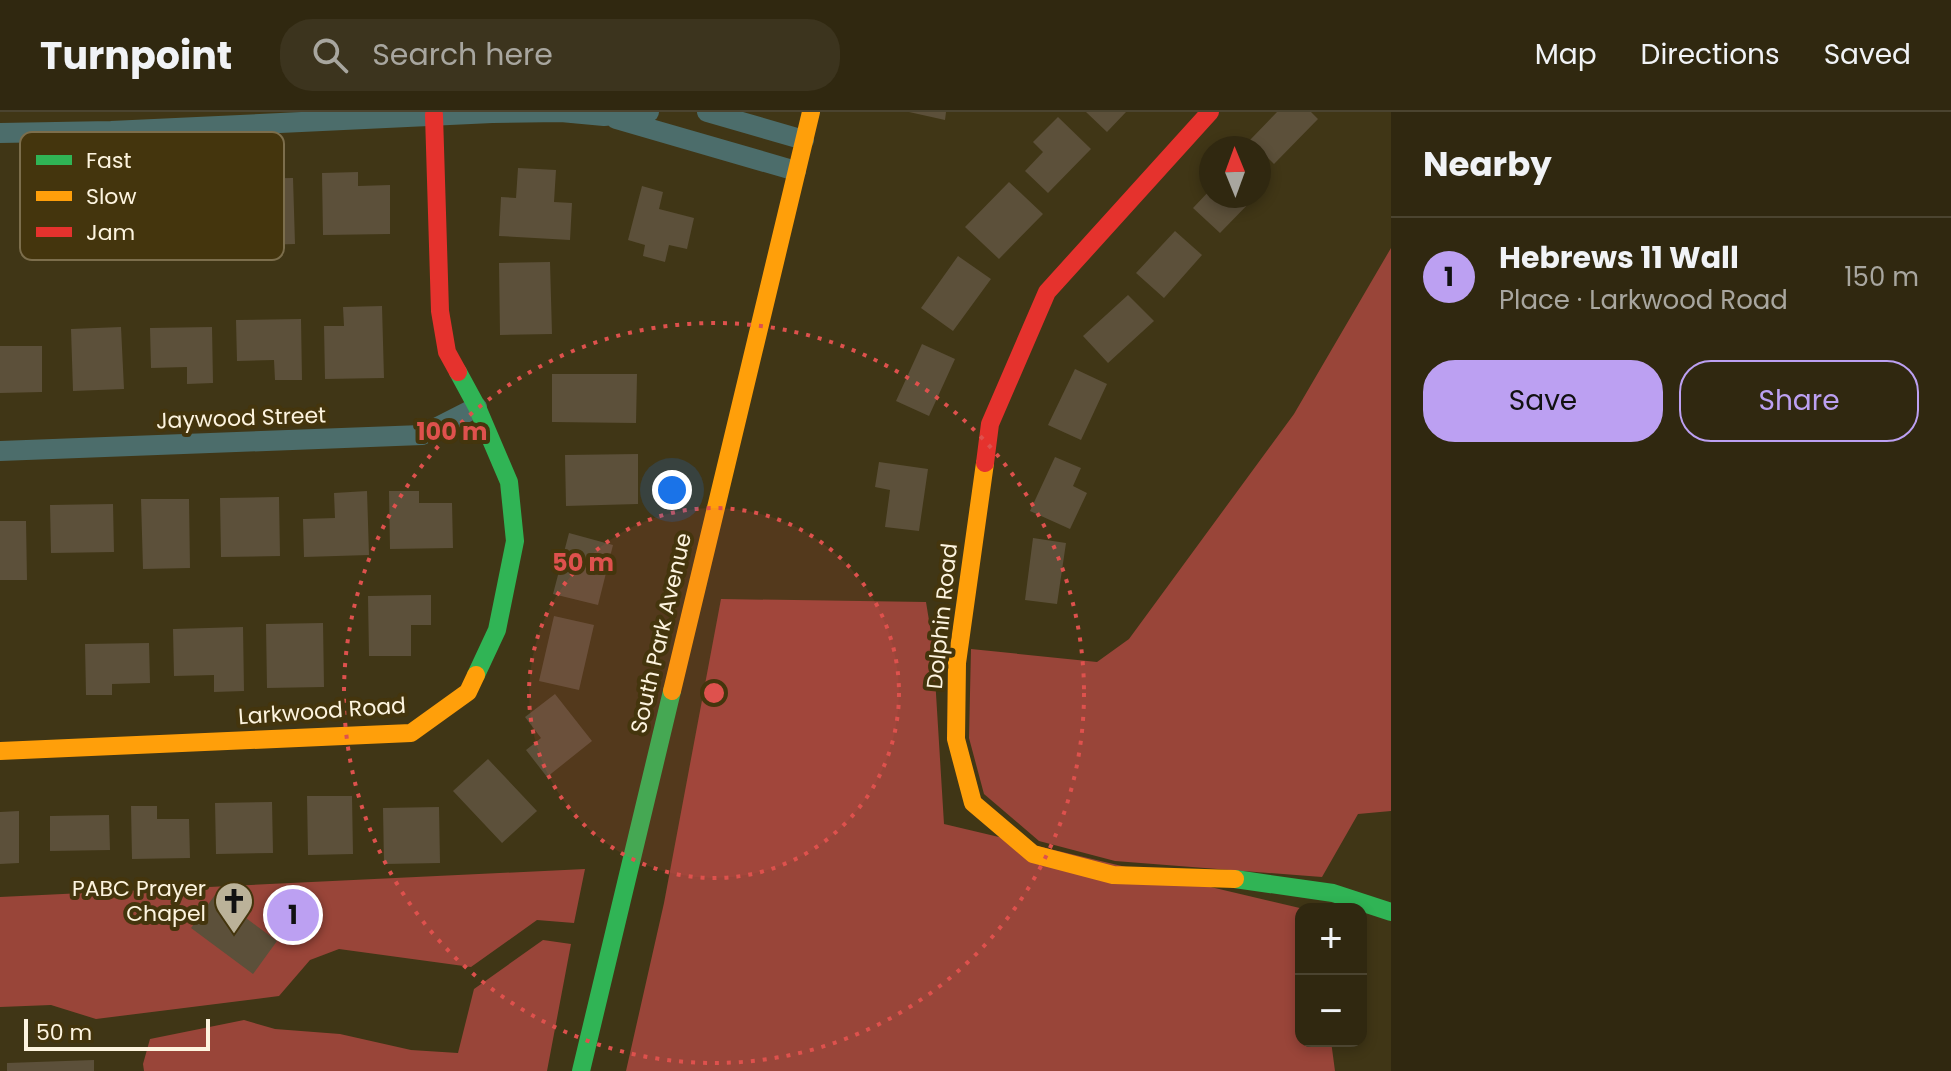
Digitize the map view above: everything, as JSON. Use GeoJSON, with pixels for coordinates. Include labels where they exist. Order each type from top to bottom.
{"type":"FeatureCollection","features":[{"type":"Feature","properties":{"kind":"street"},"geometry":{"type":"LineString","coordinates":[[0,133],[111,121],[561,112],[604,116],[649,112]]}},
{"type":"Feature","properties":{"kind":"street"},"geometry":{"type":"LineString","coordinates":[[707,112],[804,140]]}},
{"type":"Feature","properties":{"kind":"street","name":"South Park Avenue"},"geometry":{"type":"LineString","coordinates":[[581,1071],[811,112]]}},
{"type":"Feature","properties":{"kind":"street","name":"Dolphin Road"},"geometry":{"type":"LineString","coordinates":[[1210,112],[1047,292],[990,424],[957,663],[956,739],[973,803],[1033,854],[1113,875],[1244,879],[1319,891],[1391,912]]}},
{"type":"Feature","properties":{"kind":"street","name":"Larkwood Road"},"geometry":{"type":"LineString","coordinates":[[0,751],[411,733],[468,692],[497,630],[515,541],[509,482],[477,407],[447,352],[440,311],[434,115]]}},
{"type":"Feature","properties":{"kind":"street"},"geometry":{"type":"LineString","coordinates":[[604,116],[796,171]]}},
{"type":"Feature","properties":{"kind":"street","name":"Jaywood Street"},"geometry":{"type":"LineString","coordinates":[[0,451],[422,435],[477,407]]}},
{"type":"Feature","properties":{"kind":"shaded area"},"geometry":{"type":"Polygon","coordinates":[[[1391,248],[1391,811],[1358,814],[1322,877],[1115,861],[1039,841],[984,794],[969,738],[971,649],[1097,662],[1129,639],[1294,414],[1391,248]]]}},
{"type":"Feature","properties":{"kind":"shaded area"},"geometry":{"type":"Polygon","coordinates":[[[721,599],[926,602],[933,645],[944,824],[1295,907],[1295,1047],[1332,1047],[1335,1071],[626,1071],[664,903],[721,599]]]}},
{"type":"Feature","properties":{"kind":"shaded area"},"geometry":{"type":"Polygon","coordinates":[[[585,869],[574,923],[537,920],[471,967],[339,949],[310,960],[279,996],[96,1019],[51,1005],[0,1007],[0,897],[585,869]]]}},
{"type":"Feature","properties":{"kind":"shaded area"},"geometry":{"type":"Polygon","coordinates":[[[543,940],[571,944],[547,1071],[144,1071],[150,1039],[244,1020],[275,1029],[340,1034],[411,1050],[458,1053],[474,989],[543,940]]]}},
{"type":"Feature","properties":{"kind":"building"},"geometry":{"type":"Polygon","coordinates":[[[909,112],[946,112],[945,120],[909,112]]]}},
{"type":"Feature","properties":{"kind":"building"},"geometry":{"type":"Polygon","coordinates":[[[1086,112],[1126,112],[1107,132],[1086,112]]]}},
{"type":"Feature","properties":{"kind":"building"},"geometry":{"type":"Polygon","coordinates":[[[1277,112],[1311,112],[1318,119],[1274,164],[1271,161],[1271,136],[1254,136],[1277,112]]]}},
{"type":"Feature","properties":{"kind":"building"},"geometry":{"type":"Polygon","coordinates":[[[1058,117],[1091,149],[1048,193],[1025,171],[1043,152],[1033,142],[1058,117]]]}},
{"type":"Feature","properties":{"kind":"building"},"geometry":{"type":"Polygon","coordinates":[[[518,168],[556,170],[554,202],[572,203],[570,240],[499,236],[501,197],[516,198],[518,168]]]}},
{"type":"Feature","properties":{"kind":"building"},"geometry":{"type":"Polygon","coordinates":[[[358,172],[358,186],[390,185],[390,234],[323,235],[322,173],[358,172]]]}},
{"type":"Feature","properties":{"kind":"building"},"geometry":{"type":"Polygon","coordinates":[[[284,178],[293,178],[295,244],[284,244],[284,178]]]}},
{"type":"Feature","properties":{"kind":"building"},"geometry":{"type":"Polygon","coordinates":[[[1009,182],[1043,214],[999,259],[965,227],[1009,182]]]}},
{"type":"Feature","properties":{"kind":"building"},"geometry":{"type":"Polygon","coordinates":[[[642,186],[663,192],[659,209],[694,218],[687,249],[669,245],[665,262],[643,256],[645,245],[628,240],[642,186]]]}},
{"type":"Feature","properties":{"kind":"building"},"geometry":{"type":"Polygon","coordinates":[[[1199,202],[1199,208],[1244,208],[1220,233],[1193,208],[1199,202]]]}},
{"type":"Feature","properties":{"kind":"building"},"geometry":{"type":"Polygon","coordinates":[[[1175,231],[1202,255],[1164,298],[1136,273],[1175,231]]]}},
{"type":"Feature","properties":{"kind":"building"},"geometry":{"type":"Polygon","coordinates":[[[958,256],[991,279],[953,331],[921,308],[958,256]]]}},
{"type":"Feature","properties":{"kind":"building"},"geometry":{"type":"Polygon","coordinates":[[[550,262],[552,334],[500,335],[499,263],[550,262]]]}},
{"type":"Feature","properties":{"kind":"building"},"geometry":{"type":"Polygon","coordinates":[[[1128,295],[1154,321],[1108,363],[1083,336],[1128,295]]]}},
{"type":"Feature","properties":{"kind":"building"},"geometry":{"type":"Polygon","coordinates":[[[382,306],[384,378],[325,379],[324,326],[344,326],[343,307],[382,306]]]}},
{"type":"Feature","properties":{"kind":"building"},"geometry":{"type":"Polygon","coordinates":[[[301,319],[302,380],[275,380],[274,360],[237,361],[236,320],[301,319]]]}},
{"type":"Feature","properties":{"kind":"building"},"geometry":{"type":"Polygon","coordinates":[[[121,327],[124,389],[73,391],[71,329],[121,327]]]}},
{"type":"Feature","properties":{"kind":"building"},"geometry":{"type":"Polygon","coordinates":[[[212,327],[213,383],[187,384],[187,367],[151,368],[150,328],[212,327]]]}},
{"type":"Feature","properties":{"kind":"building"},"geometry":{"type":"Polygon","coordinates":[[[922,344],[955,359],[929,416],[896,401],[922,344]]]}},
{"type":"Feature","properties":{"kind":"building"},"geometry":{"type":"Polygon","coordinates":[[[0,346],[42,346],[42,392],[0,393],[0,346]]]}},
{"type":"Feature","properties":{"kind":"building"},"geometry":{"type":"Polygon","coordinates":[[[1075,369],[1107,384],[1081,440],[1048,425],[1075,369]]]}},
{"type":"Feature","properties":{"kind":"building"},"geometry":{"type":"Polygon","coordinates":[[[552,374],[637,374],[636,423],[552,422],[552,374]]]}},
{"type":"Feature","properties":{"kind":"building"},"geometry":{"type":"Polygon","coordinates":[[[638,454],[638,504],[566,506],[565,455],[638,454]]]}},
{"type":"Feature","properties":{"kind":"building"},"geometry":{"type":"Polygon","coordinates":[[[1055,457],[1081,468],[1073,486],[1087,493],[1070,529],[1030,511],[1055,457]]]}},
{"type":"Feature","properties":{"kind":"building"},"geometry":{"type":"Polygon","coordinates":[[[879,462],[928,469],[919,531],[885,527],[890,490],[875,487],[879,462]]]}},
{"type":"Feature","properties":{"kind":"building"},"geometry":{"type":"Polygon","coordinates":[[[367,491],[369,555],[304,557],[303,519],[335,518],[334,493],[367,491]]]}},
{"type":"Feature","properties":{"kind":"building"},"geometry":{"type":"Polygon","coordinates":[[[389,491],[419,491],[419,503],[452,503],[453,548],[390,549],[389,491]]]}},
{"type":"Feature","properties":{"kind":"building"},"geometry":{"type":"Polygon","coordinates":[[[279,497],[280,556],[221,557],[220,498],[279,497]]]}},
{"type":"Feature","properties":{"kind":"building"},"geometry":{"type":"Polygon","coordinates":[[[141,499],[189,499],[190,568],[143,569],[141,499]]]}},
{"type":"Feature","properties":{"kind":"building"},"geometry":{"type":"Polygon","coordinates":[[[113,504],[114,552],[51,553],[50,505],[113,504]]]}},
{"type":"Feature","properties":{"kind":"building"},"geometry":{"type":"Polygon","coordinates":[[[0,521],[26,521],[27,580],[0,580],[0,521]]]}},
{"type":"Feature","properties":{"kind":"building"},"geometry":{"type":"Polygon","coordinates":[[[569,533],[613,545],[598,605],[553,594],[569,533]]]}},
{"type":"Feature","properties":{"kind":"building"},"geometry":{"type":"Polygon","coordinates":[[[1033,538],[1066,543],[1057,604],[1025,600],[1033,538]]]}},
{"type":"Feature","properties":{"kind":"building"},"geometry":{"type":"Polygon","coordinates":[[[431,595],[431,625],[411,625],[411,656],[369,656],[368,596],[431,595]]]}},
{"type":"Feature","properties":{"kind":"building"},"geometry":{"type":"Polygon","coordinates":[[[554,616],[594,625],[579,690],[539,681],[554,616]]]}},
{"type":"Feature","properties":{"kind":"building"},"geometry":{"type":"Polygon","coordinates":[[[323,623],[324,687],[267,688],[266,624],[323,623]]]}},
{"type":"Feature","properties":{"kind":"building"},"geometry":{"type":"Polygon","coordinates":[[[243,627],[244,691],[214,692],[214,675],[174,676],[173,629],[243,627]]]}},
{"type":"Feature","properties":{"kind":"building"},"geometry":{"type":"Polygon","coordinates":[[[149,643],[150,683],[112,684],[112,695],[86,695],[85,644],[149,643]]]}},
{"type":"Feature","properties":{"kind":"building"},"geometry":{"type":"Polygon","coordinates":[[[555,694],[592,741],[547,777],[526,750],[541,738],[525,717],[555,694]]]}},
{"type":"Feature","properties":{"kind":"building"},"geometry":{"type":"Polygon","coordinates":[[[488,759],[537,811],[502,843],[453,791],[488,759]]]}},
{"type":"Feature","properties":{"kind":"building"},"geometry":{"type":"Polygon","coordinates":[[[307,796],[352,796],[353,854],[308,855],[307,796]]]}},
{"type":"Feature","properties":{"kind":"building"},"geometry":{"type":"Polygon","coordinates":[[[272,802],[273,853],[216,854],[215,803],[272,802]]]}},
{"type":"Feature","properties":{"kind":"building"},"geometry":{"type":"Polygon","coordinates":[[[131,806],[157,806],[157,819],[189,819],[190,858],[132,859],[131,806]]]}},
{"type":"Feature","properties":{"kind":"building"},"geometry":{"type":"Polygon","coordinates":[[[439,807],[440,863],[384,864],[383,808],[439,807]]]}},
{"type":"Feature","properties":{"kind":"building"},"geometry":{"type":"Polygon","coordinates":[[[19,811],[19,863],[0,864],[0,812],[19,811]]]}},
{"type":"Feature","properties":{"kind":"building"},"geometry":{"type":"Polygon","coordinates":[[[109,815],[110,850],[50,851],[50,816],[109,815]]]}},
{"type":"Feature","properties":{"kind":"building","name":"PABC Prayer Chapel"},"geometry":{"type":"Polygon","coordinates":[[[215,895],[277,941],[253,974],[191,928],[215,895]]]}},
{"type":"Feature","properties":{"kind":"building"},"geometry":{"type":"Polygon","coordinates":[[[94,1060],[94,1071],[7,1071],[7,1063],[94,1060]]]}},
{"type":"Feature","properties":{"kind":"traffic: fast"},"geometry":{"type":"LineString","coordinates":[[458,372],[477,407],[509,482],[515,541],[497,630],[476,675]]}},
{"type":"Feature","properties":{"kind":"traffic: fast"},"geometry":{"type":"LineString","coordinates":[[581,1071],[672,691]]}},
{"type":"Feature","properties":{"kind":"traffic: fast"},"geometry":{"type":"LineString","coordinates":[[1235,879],[1333,893],[1391,912]]}},
{"type":"Feature","properties":{"kind":"traffic: slow"},"geometry":{"type":"LineString","coordinates":[[672,691],[811,112]]}},
{"type":"Feature","properties":{"kind":"traffic: slow"},"geometry":{"type":"LineString","coordinates":[[985,463],[957,663],[956,739],[973,803],[1033,854],[1113,875],[1235,879]]}},
{"type":"Feature","properties":{"kind":"traffic: slow"},"geometry":{"type":"LineString","coordinates":[[0,751],[411,733],[468,692],[476,675]]}},
{"type":"Feature","properties":{"kind":"traffic: jam"},"geometry":{"type":"LineString","coordinates":[[985,463],[990,424],[1047,292],[1210,112]]}},
{"type":"Feature","properties":{"kind":"traffic: jam"},"geometry":{"type":"LineString","coordinates":[[434,115],[440,311],[447,352],[458,372]]}},
{"type":"Feature","properties":{"kind":"place","name":"Hebrews 11 Wall"},"geometry":{"type":"Point","coordinates":[293,915]}},
{"type":"Feature","properties":{"kind":"place","name":"PABC Prayer Chapel"},"geometry":{"type":"Point","coordinates":[234,935]}}]}
